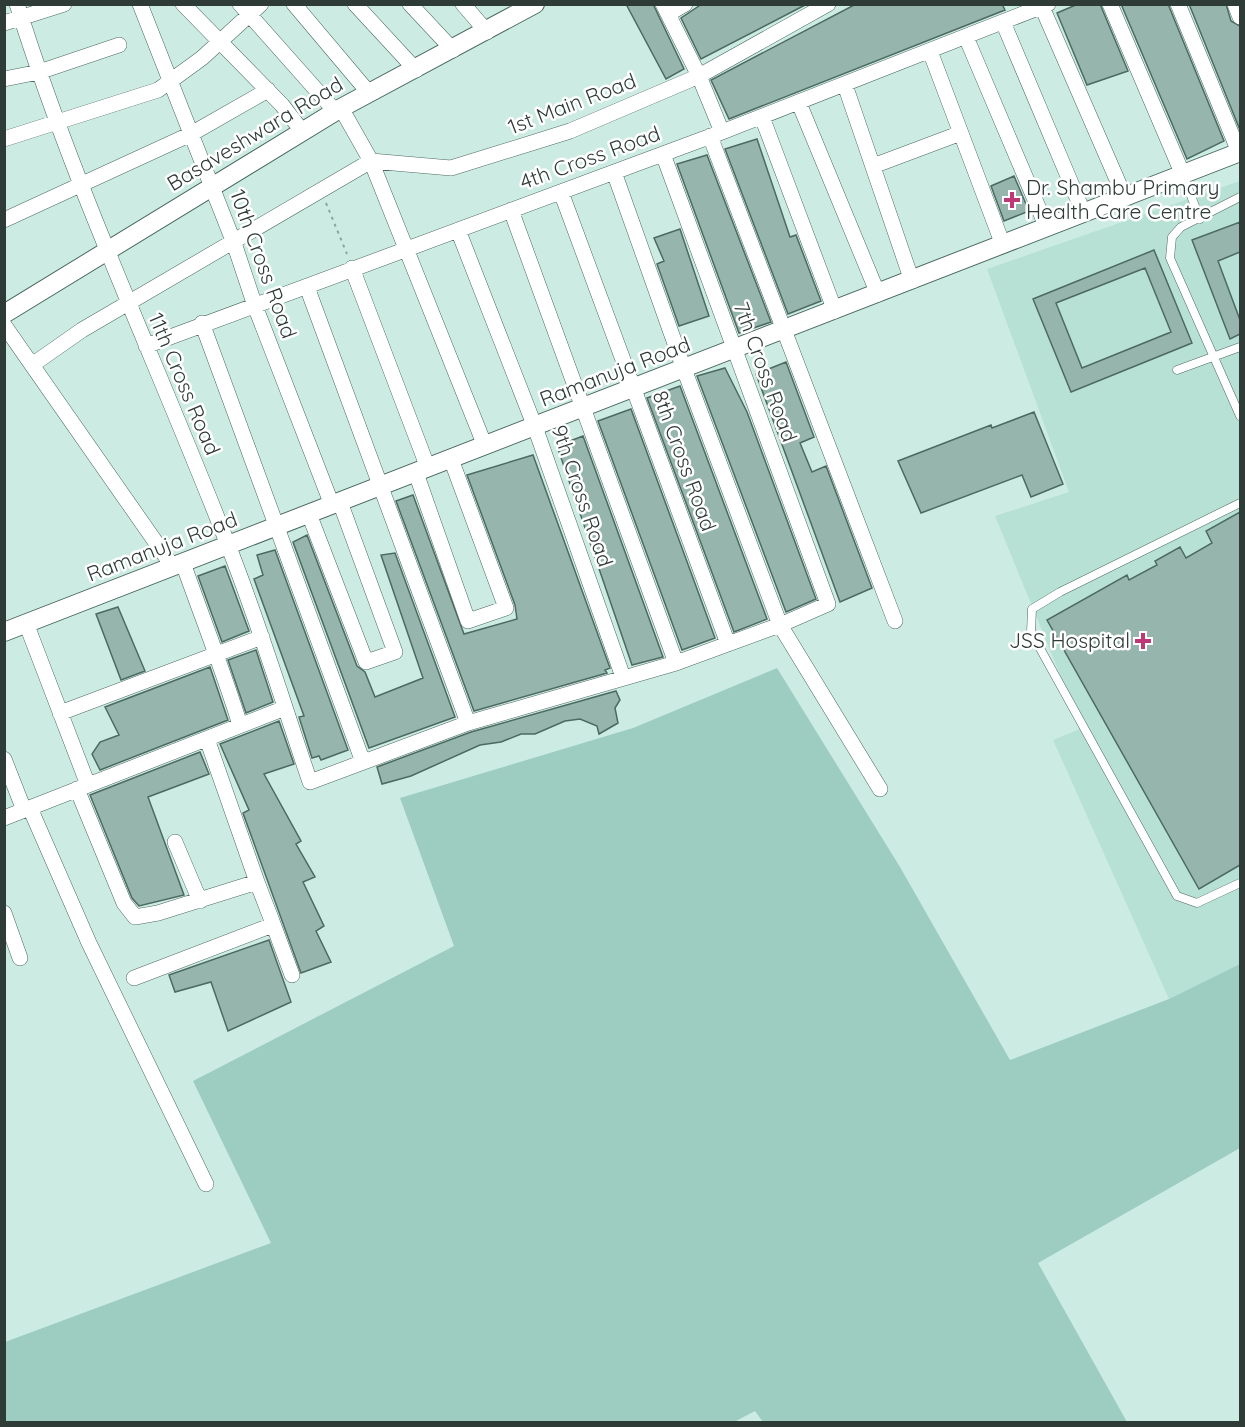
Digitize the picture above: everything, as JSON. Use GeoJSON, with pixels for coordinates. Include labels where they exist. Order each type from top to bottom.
{"type":"FeatureCollection","features":[{"type":"Feature","properties":{"kind":"street"},"geometry":{"type":"LineString","coordinates":[[4,23],[19,11],[64,4]]}},
{"type":"Feature","properties":{"kind":"street","name":"10th Cross Road"},"geometry":{"type":"LineString","coordinates":[[140,4],[234,243],[255,306],[395,652],[366,662],[309,514]]}},
{"type":"Feature","properties":{"kind":"street"},"geometry":{"type":"LineString","coordinates":[[183,4],[268,90],[302,131]]}},
{"type":"Feature","properties":{"kind":"street"},"geometry":{"type":"LineString","coordinates":[[294,4],[369,93]]}},
{"type":"Feature","properties":{"kind":"street"},"geometry":{"type":"LineString","coordinates":[[355,4],[416,70]]}},
{"type":"Feature","properties":{"kind":"street"},"geometry":{"type":"LineString","coordinates":[[410,4],[453,50]]}},
{"type":"Feature","properties":{"kind":"street"},"geometry":{"type":"LineString","coordinates":[[463,4],[487,32]]}},
{"type":"Feature","properties":{"kind":"street"},"geometry":{"type":"LineString","coordinates":[[685,4],[666,9],[699,76],[716,134],[786,330],[895,621]]}},
{"type":"Feature","properties":{"kind":"street","name":"1st Main Road"},"geometry":{"type":"LineString","coordinates":[[371,160],[451,168],[570,131],[699,76],[828,4]]}},
{"type":"Feature","properties":{"kind":"street"},"geometry":{"type":"LineString","coordinates":[[1110,4],[1183,175]]}},
{"type":"Feature","properties":{"kind":"street"},"geometry":{"type":"LineString","coordinates":[[1178,4],[1240,152]]}},
{"type":"Feature","properties":{"kind":"street"},"geometry":{"type":"LineString","coordinates":[[1235,4],[1240,17]]}},
{"type":"Feature","properties":{"kind":"street"},"geometry":{"type":"LineString","coordinates":[[1045,6],[1125,198]]}},
{"type":"Feature","properties":{"kind":"street","name":"4th Cross Road"},"geometry":{"type":"LineString","coordinates":[[146,346],[202,323],[308,287],[352,268],[762,117],[1045,6]]}},
{"type":"Feature","properties":{"kind":"street","name":"Basaveshwara Road"},"geometry":{"type":"LineString","coordinates":[[4,314],[338,109],[487,32],[526,7]]}},
{"type":"Feature","properties":{"kind":"street"},"geometry":{"type":"LineString","coordinates":[[4,139],[158,90],[221,41],[250,8],[338,109],[371,160],[485,446]]}},
{"type":"Feature","properties":{"kind":"street","name":"11th Cross Road"},"geometry":{"type":"LineString","coordinates":[[19,11],[105,252],[228,545],[262,637],[310,782],[363,762]]}},
{"type":"Feature","properties":{"kind":"street"},"geometry":{"type":"LineString","coordinates":[[1003,22],[1084,214]]}},
{"type":"Feature","properties":{"kind":"street"},"geometry":{"type":"LineString","coordinates":[[966,37],[1047,228]]}},
{"type":"Feature","properties":{"kind":"street"},"geometry":{"type":"LineString","coordinates":[[4,79],[39,72],[119,45]]}},
{"type":"Feature","properties":{"kind":"street"},"geometry":{"type":"LineString","coordinates":[[930,51],[1003,245]]}},
{"type":"Feature","properties":{"kind":"street"},"geometry":{"type":"LineString","coordinates":[[845,85],[912,281]]}},
{"type":"Feature","properties":{"kind":"street"},"geometry":{"type":"LineString","coordinates":[[4,220],[191,134],[268,90]]}},
{"type":"Feature","properties":{"kind":"street"},"geometry":{"type":"LineString","coordinates":[[799,103],[878,294]]}},
{"type":"Feature","properties":{"kind":"street"},"geometry":{"type":"LineString","coordinates":[[762,117],[836,311]]}},
{"type":"Feature","properties":{"kind":"street"},"geometry":{"type":"LineString","coordinates":[[873,166],[961,132]]}},
{"type":"Feature","properties":{"kind":"street","name":"Ramanuja Road"},"geometry":{"type":"LineString","coordinates":[[4,632],[836,311],[1240,152]]}},
{"type":"Feature","properties":{"kind":"street","name":"7th Cross Road"},"geometry":{"type":"LineString","coordinates":[[663,154],[828,604],[780,625]]}},
{"type":"Feature","properties":{"kind":"street"},"geometry":{"type":"LineString","coordinates":[[32,365],[82,330],[129,305],[371,160]]}},
{"type":"Feature","properties":{"kind":"street"},"geometry":{"type":"LineString","coordinates":[[614,172],[684,369],[780,625],[880,789]]}},
{"type":"Feature","properties":{"kind":"street","name":"8th Cross Road"},"geometry":{"type":"LineString","coordinates":[[561,192],[728,644]]}},
{"type":"Feature","properties":{"kind":"street"},"geometry":{"type":"LineString","coordinates":[[511,210],[676,663]]}},
{"type":"Feature","properties":{"kind":"street","name":"9th Cross Road"},"geometry":{"type":"LineString","coordinates":[[458,230],[535,427],[623,677]]}},
{"type":"Feature","properties":{"kind":"street"},"geometry":{"type":"LineString","coordinates":[[352,268],[422,470],[468,621],[506,608],[451,459]]}},
{"type":"Feature","properties":{"kind":"street"},"geometry":{"type":"LineString","coordinates":[[308,287],[468,723]]}},
{"type":"Feature","properties":{"kind":"street"},"geometry":{"type":"LineString","coordinates":[[202,323],[363,762],[468,723],[676,663],[780,625]]}},
{"type":"Feature","properties":{"kind":"street"},"geometry":{"type":"LineString","coordinates":[[4,325],[178,565],[223,669],[240,725]]}},
{"type":"Feature","properties":{"kind":"street"},"geometry":{"type":"LineString","coordinates":[[26,623],[60,713],[82,787],[124,903],[135,917],[200,901],[257,882]]}},
{"type":"Feature","properties":{"kind":"street"},"geometry":{"type":"LineString","coordinates":[[60,713],[262,637]]}},
{"type":"Feature","properties":{"kind":"street"},"geometry":{"type":"LineString","coordinates":[[4,818],[285,708]]}},
{"type":"Feature","properties":{"kind":"street"},"geometry":{"type":"LineString","coordinates":[[207,739],[292,975]]}},
{"type":"Feature","properties":{"kind":"street"},"geometry":{"type":"LineString","coordinates":[[4,759],[89,943],[206,1185]]}},
{"type":"Feature","properties":{"kind":"street"},"geometry":{"type":"LineString","coordinates":[[175,842],[200,901]]}},
{"type":"Feature","properties":{"kind":"street"},"geometry":{"type":"LineString","coordinates":[[4,913],[20,958]]}},
{"type":"Feature","properties":{"kind":"street"},"geometry":{"type":"LineString","coordinates":[[134,978],[270,926],[272,921]]}},
{"type":"Feature","properties":{"kind":"lane"},"geometry":{"type":"LineString","coordinates":[[1183,175],[1200,219]]}},
{"type":"Feature","properties":{"kind":"lane"},"geometry":{"type":"LineString","coordinates":[[1240,197],[1181,227],[1172,237],[1170,258],[1240,416]]}},
{"type":"Feature","properties":{"kind":"lane"},"geometry":{"type":"LineString","coordinates":[[1177,370],[1240,347]]}},
{"type":"Feature","properties":{"kind":"lane"},"geometry":{"type":"LineString","coordinates":[[1240,504],[1051,597],[1032,609],[1031,632],[1177,896],[1197,903],[1240,883]]}},
{"type":"Feature","properties":{"kind":"path"},"geometry":{"type":"LineString","coordinates":[[321,191],[352,268]]}},
{"type":"Feature","properties":{"kind":"shaded area","name":"JSS Hospital"},"geometry":{"type":"Polygon","coordinates":[[[1240,181],[1240,964],[1169,999],[1053,740],[1082,728],[995,516],[1069,492],[987,269],[1240,181]]]}},
{"type":"Feature","properties":{"kind":"shaded area"},"geometry":{"type":"Polygon","coordinates":[[[777,668],[900,867],[1010,1060],[1169,999],[1240,964],[1240,1148],[1038,1263],[1127,1422],[763,1422],[755,1411],[734,1422],[5,1422],[5,1342],[271,1243],[193,1081],[454,946],[400,798],[633,728],[777,668]]]}},
{"type":"Feature","properties":{"kind":"building"},"geometry":{"type":"Polygon","coordinates":[[[626,4],[653,4],[684,69],[666,79],[626,4]]]}},
{"type":"Feature","properties":{"kind":"building"},"geometry":{"type":"Polygon","coordinates":[[[702,4],[807,4],[701,59],[681,18],[702,4]]]}},
{"type":"Feature","properties":{"kind":"building"},"geometry":{"type":"Polygon","coordinates":[[[856,4],[1002,4],[1005,10],[729,119],[711,80],[856,4]]]}},
{"type":"Feature","properties":{"kind":"building"},"geometry":{"type":"Polygon","coordinates":[[[1078,4],[1100,4],[1128,71],[1087,85],[1057,13],[1078,4]]]}},
{"type":"Feature","properties":{"kind":"building"},"geometry":{"type":"Polygon","coordinates":[[[1121,4],[1168,4],[1224,141],[1187,159],[1121,4]]]}},
{"type":"Feature","properties":{"kind":"building"},"geometry":{"type":"Polygon","coordinates":[[[1189,4],[1226,4],[1231,21],[1240,26],[1240,130],[1189,4]]]}},
{"type":"Feature","properties":{"kind":"building"},"geometry":{"type":"Polygon","coordinates":[[[757,139],[790,237],[796,235],[821,301],[788,314],[725,149],[757,139]]]}},
{"type":"Feature","properties":{"kind":"building"},"geometry":{"type":"Polygon","coordinates":[[[707,155],[771,322],[739,333],[677,164],[707,155]]]}},
{"type":"Feature","properties":{"kind":"building"},"geometry":{"type":"Polygon","coordinates":[[[1014,176],[1029,211],[1004,221],[991,186],[1014,176]]]}},
{"type":"Feature","properties":{"kind":"building"},"geometry":{"type":"Polygon","coordinates":[[[1240,222],[1240,252],[1218,261],[1240,320],[1240,334],[1230,339],[1192,240],[1240,222]]]}},
{"type":"Feature","properties":{"kind":"building"},"geometry":{"type":"Polygon","coordinates":[[[680,229],[709,316],[679,326],[657,264],[664,261],[654,238],[680,229]]]}},
{"type":"Feature","properties":{"kind":"building"},"geometry":{"type":"Polygon","coordinates":[[[1154,250],[1192,343],[1071,392],[1033,299],[1154,250]],[[1145,268],[1056,303],[1082,368],[1171,332],[1145,268]]]}},
{"type":"Feature","properties":{"kind":"building"},"geometry":{"type":"Polygon","coordinates":[[[786,362],[814,437],[800,443],[812,472],[826,466],[872,588],[840,602],[756,374],[786,362]]]}},
{"type":"Feature","properties":{"kind":"building"},"geometry":{"type":"Polygon","coordinates":[[[725,368],[747,412],[816,599],[786,612],[697,376],[725,368]]]}},
{"type":"Feature","properties":{"kind":"building"},"geometry":{"type":"Polygon","coordinates":[[[680,386],[767,619],[734,632],[647,398],[680,386]]]}},
{"type":"Feature","properties":{"kind":"building"},"geometry":{"type":"Polygon","coordinates":[[[631,409],[715,638],[682,650],[598,421],[631,409]]]}},
{"type":"Feature","properties":{"kind":"building"},"geometry":{"type":"Polygon","coordinates":[[[1034,412],[1063,484],[1031,497],[1022,475],[921,513],[898,461],[991,425],[992,428],[1034,412]]]}},
{"type":"Feature","properties":{"kind":"building"},"geometry":{"type":"Polygon","coordinates":[[[583,436],[663,657],[632,665],[557,446],[583,436]]]}},
{"type":"Feature","properties":{"kind":"building"},"geometry":{"type":"Polygon","coordinates":[[[533,455],[610,668],[605,670],[607,673],[474,711],[396,501],[413,495],[464,634],[517,619],[515,605],[467,475],[533,455]]]}},
{"type":"Feature","properties":{"kind":"building"},"geometry":{"type":"Polygon","coordinates":[[[1240,512],[1240,865],[1199,889],[1047,620],[1127,575],[1129,580],[1157,565],[1155,561],[1180,547],[1186,558],[1212,543],[1206,531],[1240,512]]]}},
{"type":"Feature","properties":{"kind":"building"},"geometry":{"type":"Polygon","coordinates":[[[307,535],[357,666],[365,672],[375,697],[423,678],[381,555],[395,553],[455,717],[369,748],[293,542],[307,535]]]}},
{"type":"Feature","properties":{"kind":"building"},"geometry":{"type":"Polygon","coordinates":[[[275,550],[348,750],[321,760],[319,756],[312,758],[299,717],[304,716],[254,579],[263,575],[257,555],[275,550]]]}},
{"type":"Feature","properties":{"kind":"building"},"geometry":{"type":"Polygon","coordinates":[[[225,566],[249,631],[222,642],[198,576],[225,566]]]}},
{"type":"Feature","properties":{"kind":"building"},"geometry":{"type":"Polygon","coordinates":[[[118,607],[145,671],[121,680],[96,614],[118,607]]]}},
{"type":"Feature","properties":{"kind":"building"},"geometry":{"type":"Polygon","coordinates":[[[256,650],[273,702],[246,713],[228,660],[256,650]]]}},
{"type":"Feature","properties":{"kind":"building"},"geometry":{"type":"Polygon","coordinates":[[[210,667],[228,720],[100,770],[92,754],[100,742],[119,735],[105,707],[210,667]]]}},
{"type":"Feature","properties":{"kind":"building"},"geometry":{"type":"Polygon","coordinates":[[[616,691],[620,700],[615,708],[618,723],[599,734],[597,726],[580,719],[565,721],[535,734],[521,734],[501,742],[480,745],[411,776],[382,784],[377,767],[471,732],[616,691]]]}},
{"type":"Feature","properties":{"kind":"building"},"geometry":{"type":"Polygon","coordinates":[[[279,721],[294,764],[264,774],[301,841],[296,844],[315,877],[303,882],[324,926],[316,931],[331,962],[301,973],[243,813],[249,810],[220,744],[279,721]]]}},
{"type":"Feature","properties":{"kind":"building"},"geometry":{"type":"Polygon","coordinates":[[[200,752],[209,774],[148,797],[184,895],[139,906],[132,898],[90,795],[200,752]]]}},
{"type":"Feature","properties":{"kind":"building"},"geometry":{"type":"Polygon","coordinates":[[[269,940],[291,1002],[228,1031],[211,982],[175,992],[169,975],[269,940]]]}},
{"type":"Feature","properties":{"kind":"place","name":"Dr. Shambu Primary Health Care Centre"},"geometry":{"type":"Point","coordinates":[1012,200]}},
{"type":"Feature","properties":{"kind":"place","name":"JSS Hospital"},"geometry":{"type":"Point","coordinates":[1143,641]}}]}
